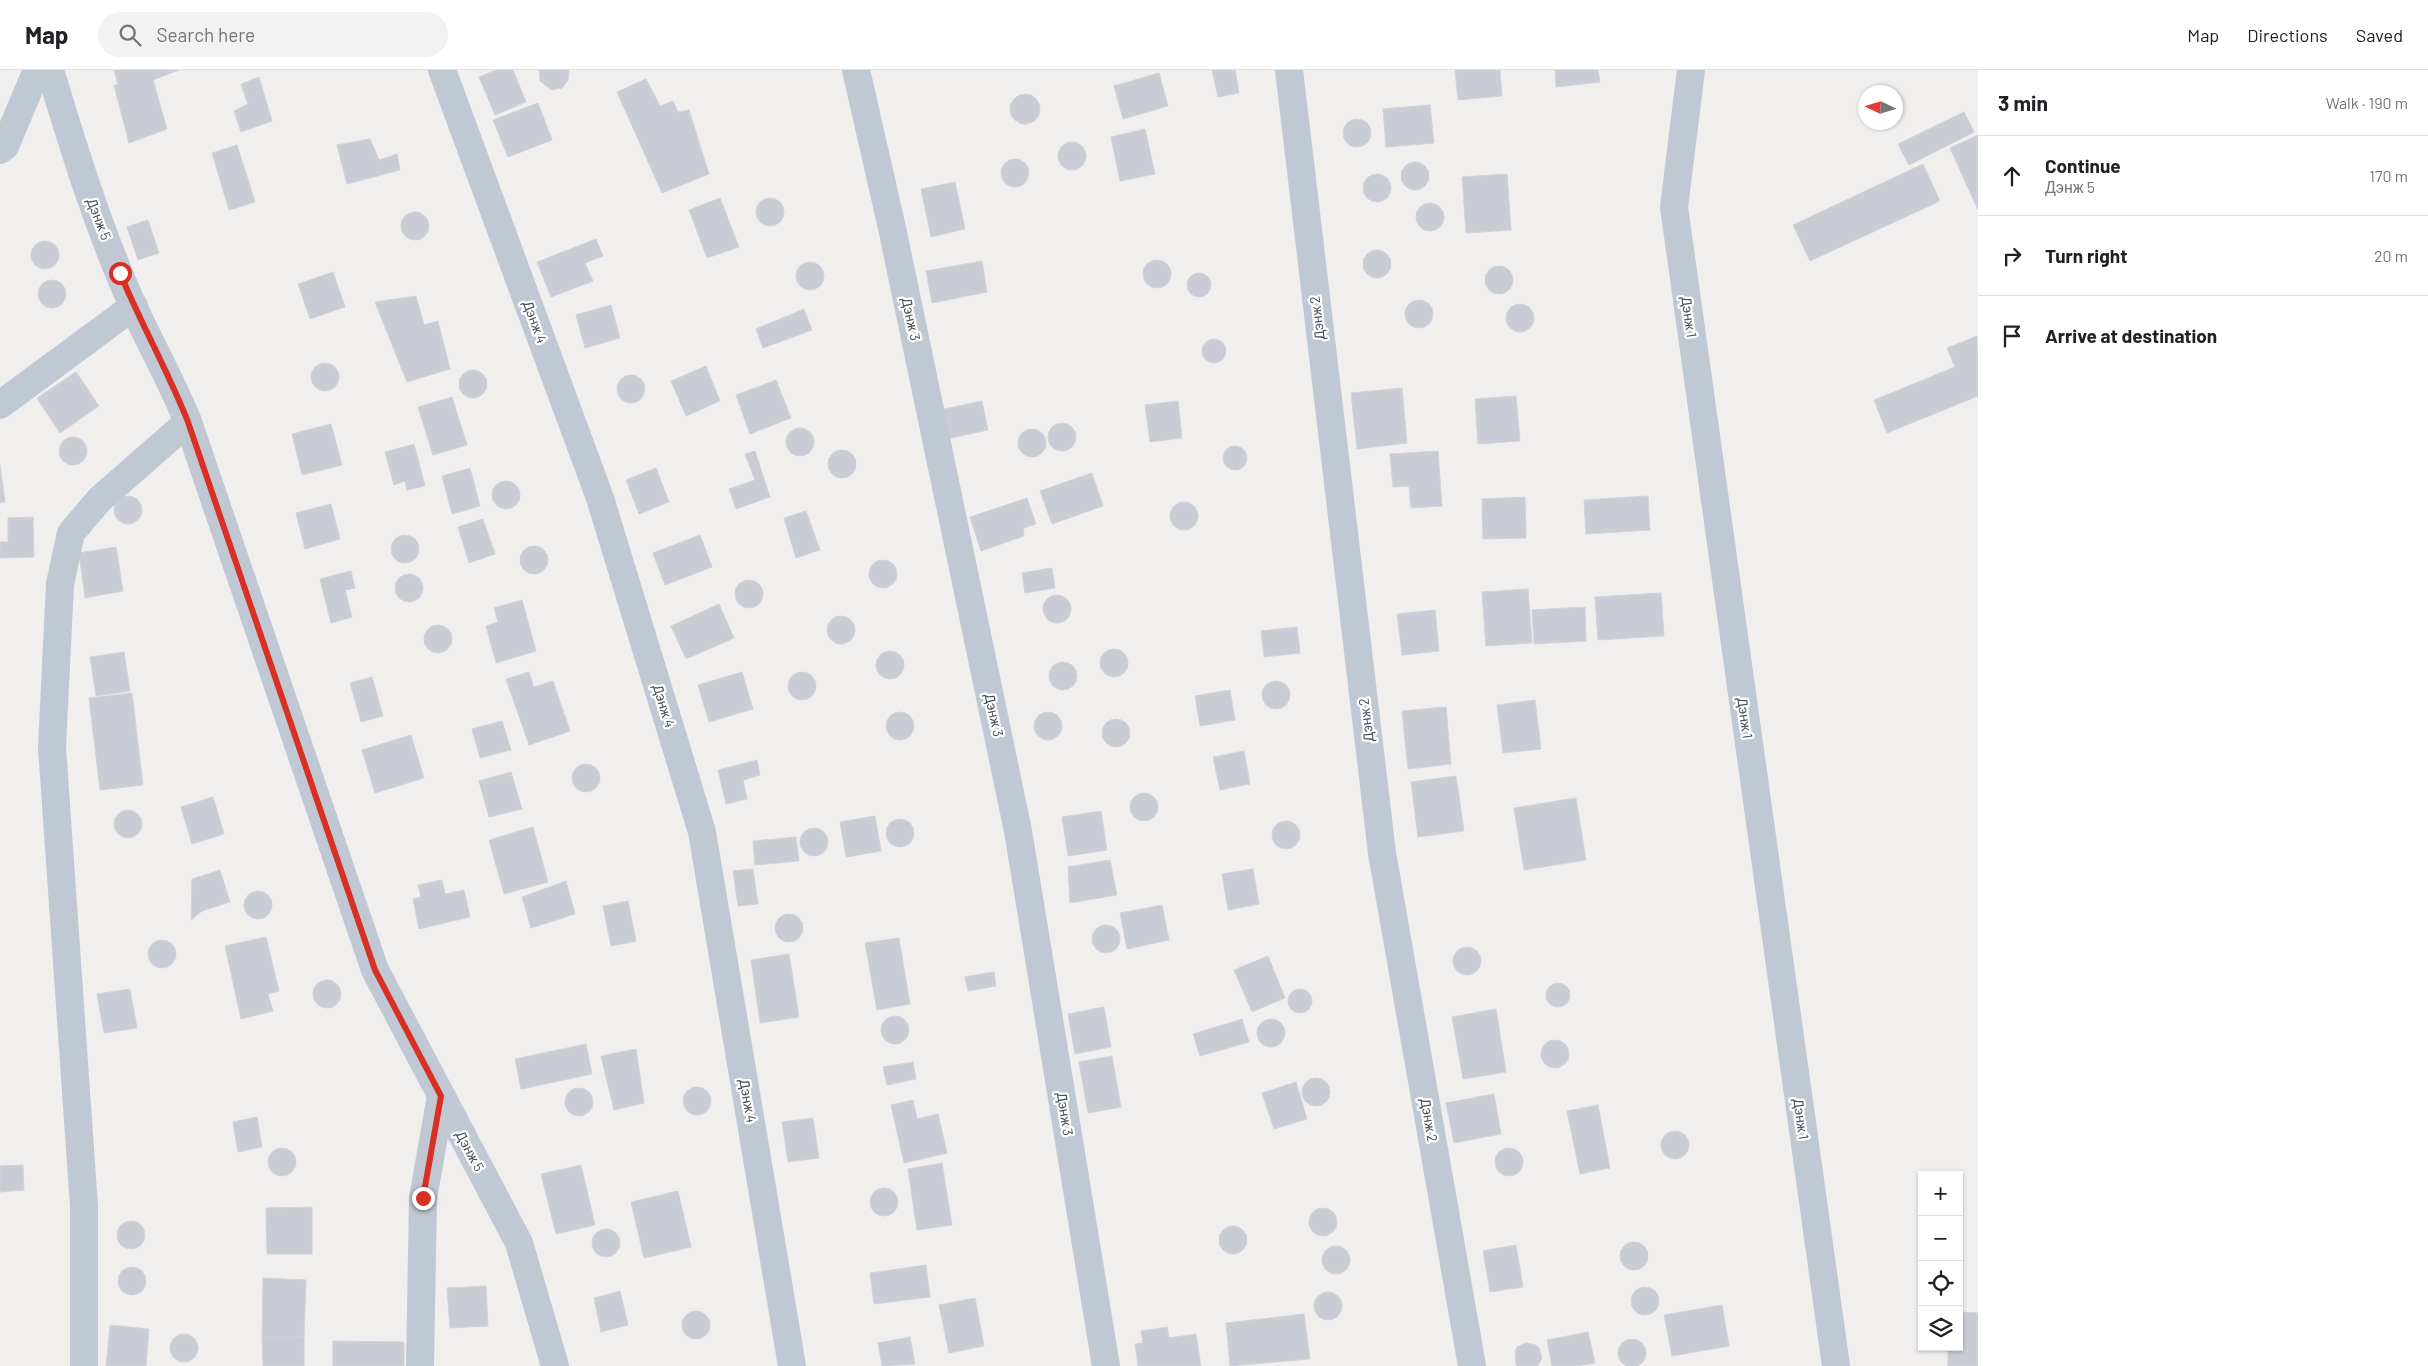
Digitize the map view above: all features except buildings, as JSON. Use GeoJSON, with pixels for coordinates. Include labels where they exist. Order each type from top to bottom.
{"type":"FeatureCollection","features":[{"type":"Feature","properties":{"kind":"street"},"geometry":{"type":"LineString","coordinates":[[0,150],[5,146],[37,70]]}},
{"type":"Feature","properties":{"kind":"street","name":"Дэнж 5"},"geometry":{"type":"LineString","coordinates":[[50,70],[78,164],[134,306],[173,384],[188,422],[375,970],[519,1243],[555,1366]]}},
{"type":"Feature","properties":{"kind":"street","name":"Дэнж 4"},"geometry":{"type":"LineString","coordinates":[[442,70],[600,498],[702,832],[792,1366]]}},
{"type":"Feature","properties":{"kind":"street","name":"Дэнж 3"},"geometry":{"type":"LineString","coordinates":[[856,70],[892,228],[1018,831],[1106,1366]]}},
{"type":"Feature","properties":{"kind":"street","name":"Дэнж 2"},"geometry":{"type":"LineString","coordinates":[[1289,70],[1382,852],[1472,1366]]}},
{"type":"Feature","properties":{"kind":"street","name":"Дэнж 1"},"geometry":{"type":"LineString","coordinates":[[1690,70],[1674,207],[1836,1366]]}},
{"type":"Feature","properties":{"kind":"street"},"geometry":{"type":"LineString","coordinates":[[0,405],[134,306]]}},
{"type":"Feature","properties":{"kind":"street"},"geometry":{"type":"LineString","coordinates":[[84,1366],[84,1206],[52,747],[60,584],[71,533],[100,499],[188,422]]}},
{"type":"Feature","properties":{"kind":"street"},"geometry":{"type":"LineString","coordinates":[[420,1366],[423,1198],[441,1096]]}},
{"type":"Feature","properties":{"kind":"route"},"geometry":{"type":"LineString","coordinates":[[120,273],[134,306],[173,384],[188,422],[375,970],[441,1096],[423,1198]]}}]}
